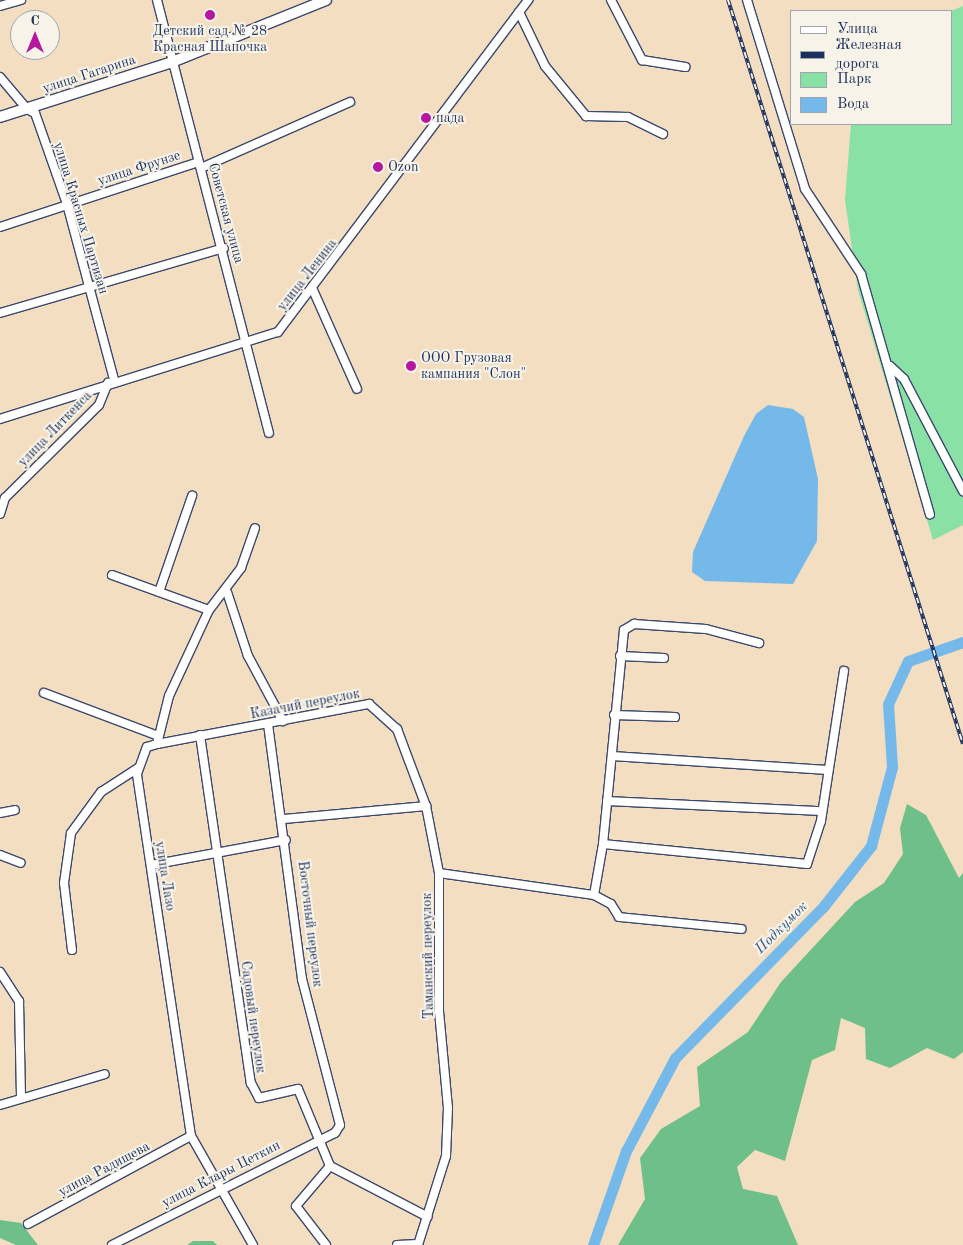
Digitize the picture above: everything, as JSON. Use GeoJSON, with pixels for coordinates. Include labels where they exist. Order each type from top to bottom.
{"type":"FeatureCollection","features":[{"type":"Feature","properties":{"kind":"main road","name":"улица Гагарина"},"geometry":{"type":"LineString","coordinates":[[0,117],[27,110],[172,62],[326,0]]}},
{"type":"Feature","properties":{"kind":"street"},"geometry":{"type":"LineString","coordinates":[[0,6],[21,0]]}},
{"type":"Feature","properties":{"kind":"street","name":"Советская улица"},"geometry":{"type":"LineString","coordinates":[[158,0],[172,62],[224,248],[268,433]]}},
{"type":"Feature","properties":{"kind":"street","name":"улица Ленина"},"geometry":{"type":"LineString","coordinates":[[0,419],[111,382],[278,332],[312,290],[528,0]]}},
{"type":"Feature","properties":{"kind":"street"},"geometry":{"type":"LineString","coordinates":[[611,0],[642,60],[685,67]]}},
{"type":"Feature","properties":{"kind":"street"},"geometry":{"type":"LineString","coordinates":[[747,0],[805,188],[860,274],[870,317],[889,365],[930,514]]}},
{"type":"Feature","properties":{"kind":"street"},"geometry":{"type":"LineString","coordinates":[[519,12],[545,66],[586,116],[628,117],[663,134]]}},
{"type":"Feature","properties":{"kind":"street","name":"улица Красных Партизан"},"geometry":{"type":"LineString","coordinates":[[0,77],[27,110],[35,113],[67,204],[111,382]]}},
{"type":"Feature","properties":{"kind":"street","name":"улица Фрунзе"},"geometry":{"type":"LineString","coordinates":[[0,227],[67,204],[200,165],[350,102]]}},
{"type":"Feature","properties":{"kind":"street"},"geometry":{"type":"LineString","coordinates":[[0,313],[224,248]]}},
{"type":"Feature","properties":{"kind":"street"},"geometry":{"type":"LineString","coordinates":[[312,290],[357,388]]}},
{"type":"Feature","properties":{"kind":"street"},"geometry":{"type":"LineString","coordinates":[[889,365],[904,379],[963,491]]}},
{"type":"Feature","properties":{"kind":"street","name":"улица Литкенса"},"geometry":{"type":"LineString","coordinates":[[0,514],[5,498],[100,406],[111,382]]}},
{"type":"Feature","properties":{"kind":"street"},"geometry":{"type":"LineString","coordinates":[[159,592],[192,496]]}},
{"type":"Feature","properties":{"kind":"street"},"geometry":{"type":"LineString","coordinates":[[72,950],[64,883],[71,834],[101,792],[138,768],[147,747],[157,744],[156,735],[169,696],[209,610],[227,592],[242,568],[255,528]]}},
{"type":"Feature","properties":{"kind":"street"},"geometry":{"type":"LineString","coordinates":[[112,575],[209,610]]}},
{"type":"Feature","properties":{"kind":"street"},"geometry":{"type":"LineString","coordinates":[[227,592],[248,656],[283,721]]}},
{"type":"Feature","properties":{"kind":"street"},"geometry":{"type":"LineString","coordinates":[[594,895],[608,801],[614,715],[624,630],[634,624],[706,629],[759,643]]}},
{"type":"Feature","properties":{"kind":"street"},"geometry":{"type":"LineString","coordinates":[[620,656],[664,658]]}},
{"type":"Feature","properties":{"kind":"street"},"geometry":{"type":"LineString","coordinates":[[603,844],[807,864],[822,811],[844,671]]}},
{"type":"Feature","properties":{"kind":"street"},"geometry":{"type":"LineString","coordinates":[[44,693],[156,735]]}},
{"type":"Feature","properties":{"kind":"street","name":"Казачий переулок"},"geometry":{"type":"LineString","coordinates":[[157,744],[369,704],[397,729],[426,806]]}},
{"type":"Feature","properties":{"kind":"street"},"geometry":{"type":"LineString","coordinates":[[614,715],[675,717]]}},
{"type":"Feature","properties":{"kind":"street","name":"Восточный переулок"},"geometry":{"type":"LineString","coordinates":[[268,724],[284,818],[302,979],[340,1125]]}},
{"type":"Feature","properties":{"kind":"street","name":"Садовый переулок"},"geometry":{"type":"LineString","coordinates":[[200,736],[251,1083],[259,1098],[298,1089],[317,1140],[330,1166]]}},
{"type":"Feature","properties":{"kind":"street"},"geometry":{"type":"LineString","coordinates":[[612,756],[828,770]]}},
{"type":"Feature","properties":{"kind":"street","name":"улица Лазо"},"geometry":{"type":"LineString","coordinates":[[138,768],[191,1136],[253,1245]]}},
{"type":"Feature","properties":{"kind":"street"},"geometry":{"type":"LineString","coordinates":[[608,801],[822,811]]}},
{"type":"Feature","properties":{"kind":"street"},"geometry":{"type":"LineString","coordinates":[[284,818],[426,806]]}},
{"type":"Feature","properties":{"kind":"street","name":"Таманский переулок"},"geometry":{"type":"LineString","coordinates":[[418,1244],[446,1156],[448,1108],[439,1012],[439,873],[426,806]]}},
{"type":"Feature","properties":{"kind":"street"},"geometry":{"type":"LineString","coordinates":[[0,813],[15,810]]}},
{"type":"Feature","properties":{"kind":"street"},"geometry":{"type":"LineString","coordinates":[[151,865],[286,840]]}},
{"type":"Feature","properties":{"kind":"street"},"geometry":{"type":"LineString","coordinates":[[0,856],[21,863]]}},
{"type":"Feature","properties":{"kind":"street"},"geometry":{"type":"LineString","coordinates":[[439,873],[594,895],[611,904],[619,917],[741,930]]}},
{"type":"Feature","properties":{"kind":"street"},"geometry":{"type":"LineString","coordinates":[[0,972],[19,1001],[21,1097]]}},
{"type":"Feature","properties":{"kind":"street"},"geometry":{"type":"LineString","coordinates":[[0,1105],[21,1097],[105,1074]]}},
{"type":"Feature","properties":{"kind":"street","name":"улица Клары Цеткин"},"geometry":{"type":"LineString","coordinates":[[112,1245],[219,1188],[335,1133],[340,1125]]}},
{"type":"Feature","properties":{"kind":"street","name":"улица Радищева"},"geometry":{"type":"LineString","coordinates":[[28,1224],[191,1136]]}},
{"type":"Feature","properties":{"kind":"street"},"geometry":{"type":"LineString","coordinates":[[326,1245],[296,1206],[330,1166],[428,1216]]}},
{"type":"Feature","properties":{"kind":"street"},"geometry":{"type":"LineString","coordinates":[[397,1245],[418,1244]]}},
{"type":"Feature","properties":{"kind":"green space"},"geometry":{"type":"Polygon","coordinates":[[[963,6],[963,525],[933,540],[858,290],[845,200],[851,125],[953,125],[953,10],[963,6]]]}},
{"type":"Feature","properties":{"kind":"green space"},"geometry":{"type":"Polygon","coordinates":[[[907,804],[926,815],[959,878],[963,873],[963,1052],[954,1059],[927,1048],[890,1068],[866,1059],[865,1028],[841,1018],[835,1050],[812,1060],[785,1161],[755,1150],[737,1167],[743,1189],[777,1196],[798,1245],[618,1245],[645,1199],[640,1158],[661,1129],[700,1106],[697,1067],[748,1032],[781,982],[855,902],[884,883],[903,854],[900,828],[907,804]]]}},
{"type":"Feature","properties":{"kind":"green space"},"geometry":{"type":"Polygon","coordinates":[[[0,1220],[21,1223],[38,1245],[16,1245],[0,1238],[0,1220]]]}},
{"type":"Feature","properties":{"kind":"green space"},"geometry":{"type":"Polygon","coordinates":[[[193,1241],[213,1241],[217,1245],[187,1245],[193,1241]]]}},
{"type":"Feature","properties":{"kind":"water"},"geometry":{"type":"Polygon","coordinates":[[[768,405],[793,409],[804,417],[818,479],[817,541],[793,584],[705,581],[692,572],[693,552],[744,436],[756,414],[768,405]]]}},
{"type":"Feature","properties":{"kind":"waterway","name":"Подкумок"},"geometry":{"type":"LineString","coordinates":[[593,1245],[626,1151],[675,1058],[823,907],[871,846],[892,767],[888,704],[908,661],[963,642]]}},
{"type":"Feature","properties":{"kind":"railway"},"geometry":{"type":"LineString","coordinates":[[728,0],[963,744]]}},
{"type":"Feature","properties":{"kind":"place","name":"Детский сад № 28 Красная Шапочка"},"geometry":{"type":"Point","coordinates":[210,15]}},
{"type":"Feature","properties":{"kind":"place","name":"пада"},"geometry":{"type":"Point","coordinates":[426,118]}},
{"type":"Feature","properties":{"kind":"place","name":"Ozon"},"geometry":{"type":"Point","coordinates":[378,167]}},
{"type":"Feature","properties":{"kind":"place","name":"ООО Грузовая кампания \"Слон\""},"geometry":{"type":"Point","coordinates":[411,366]}}]}
